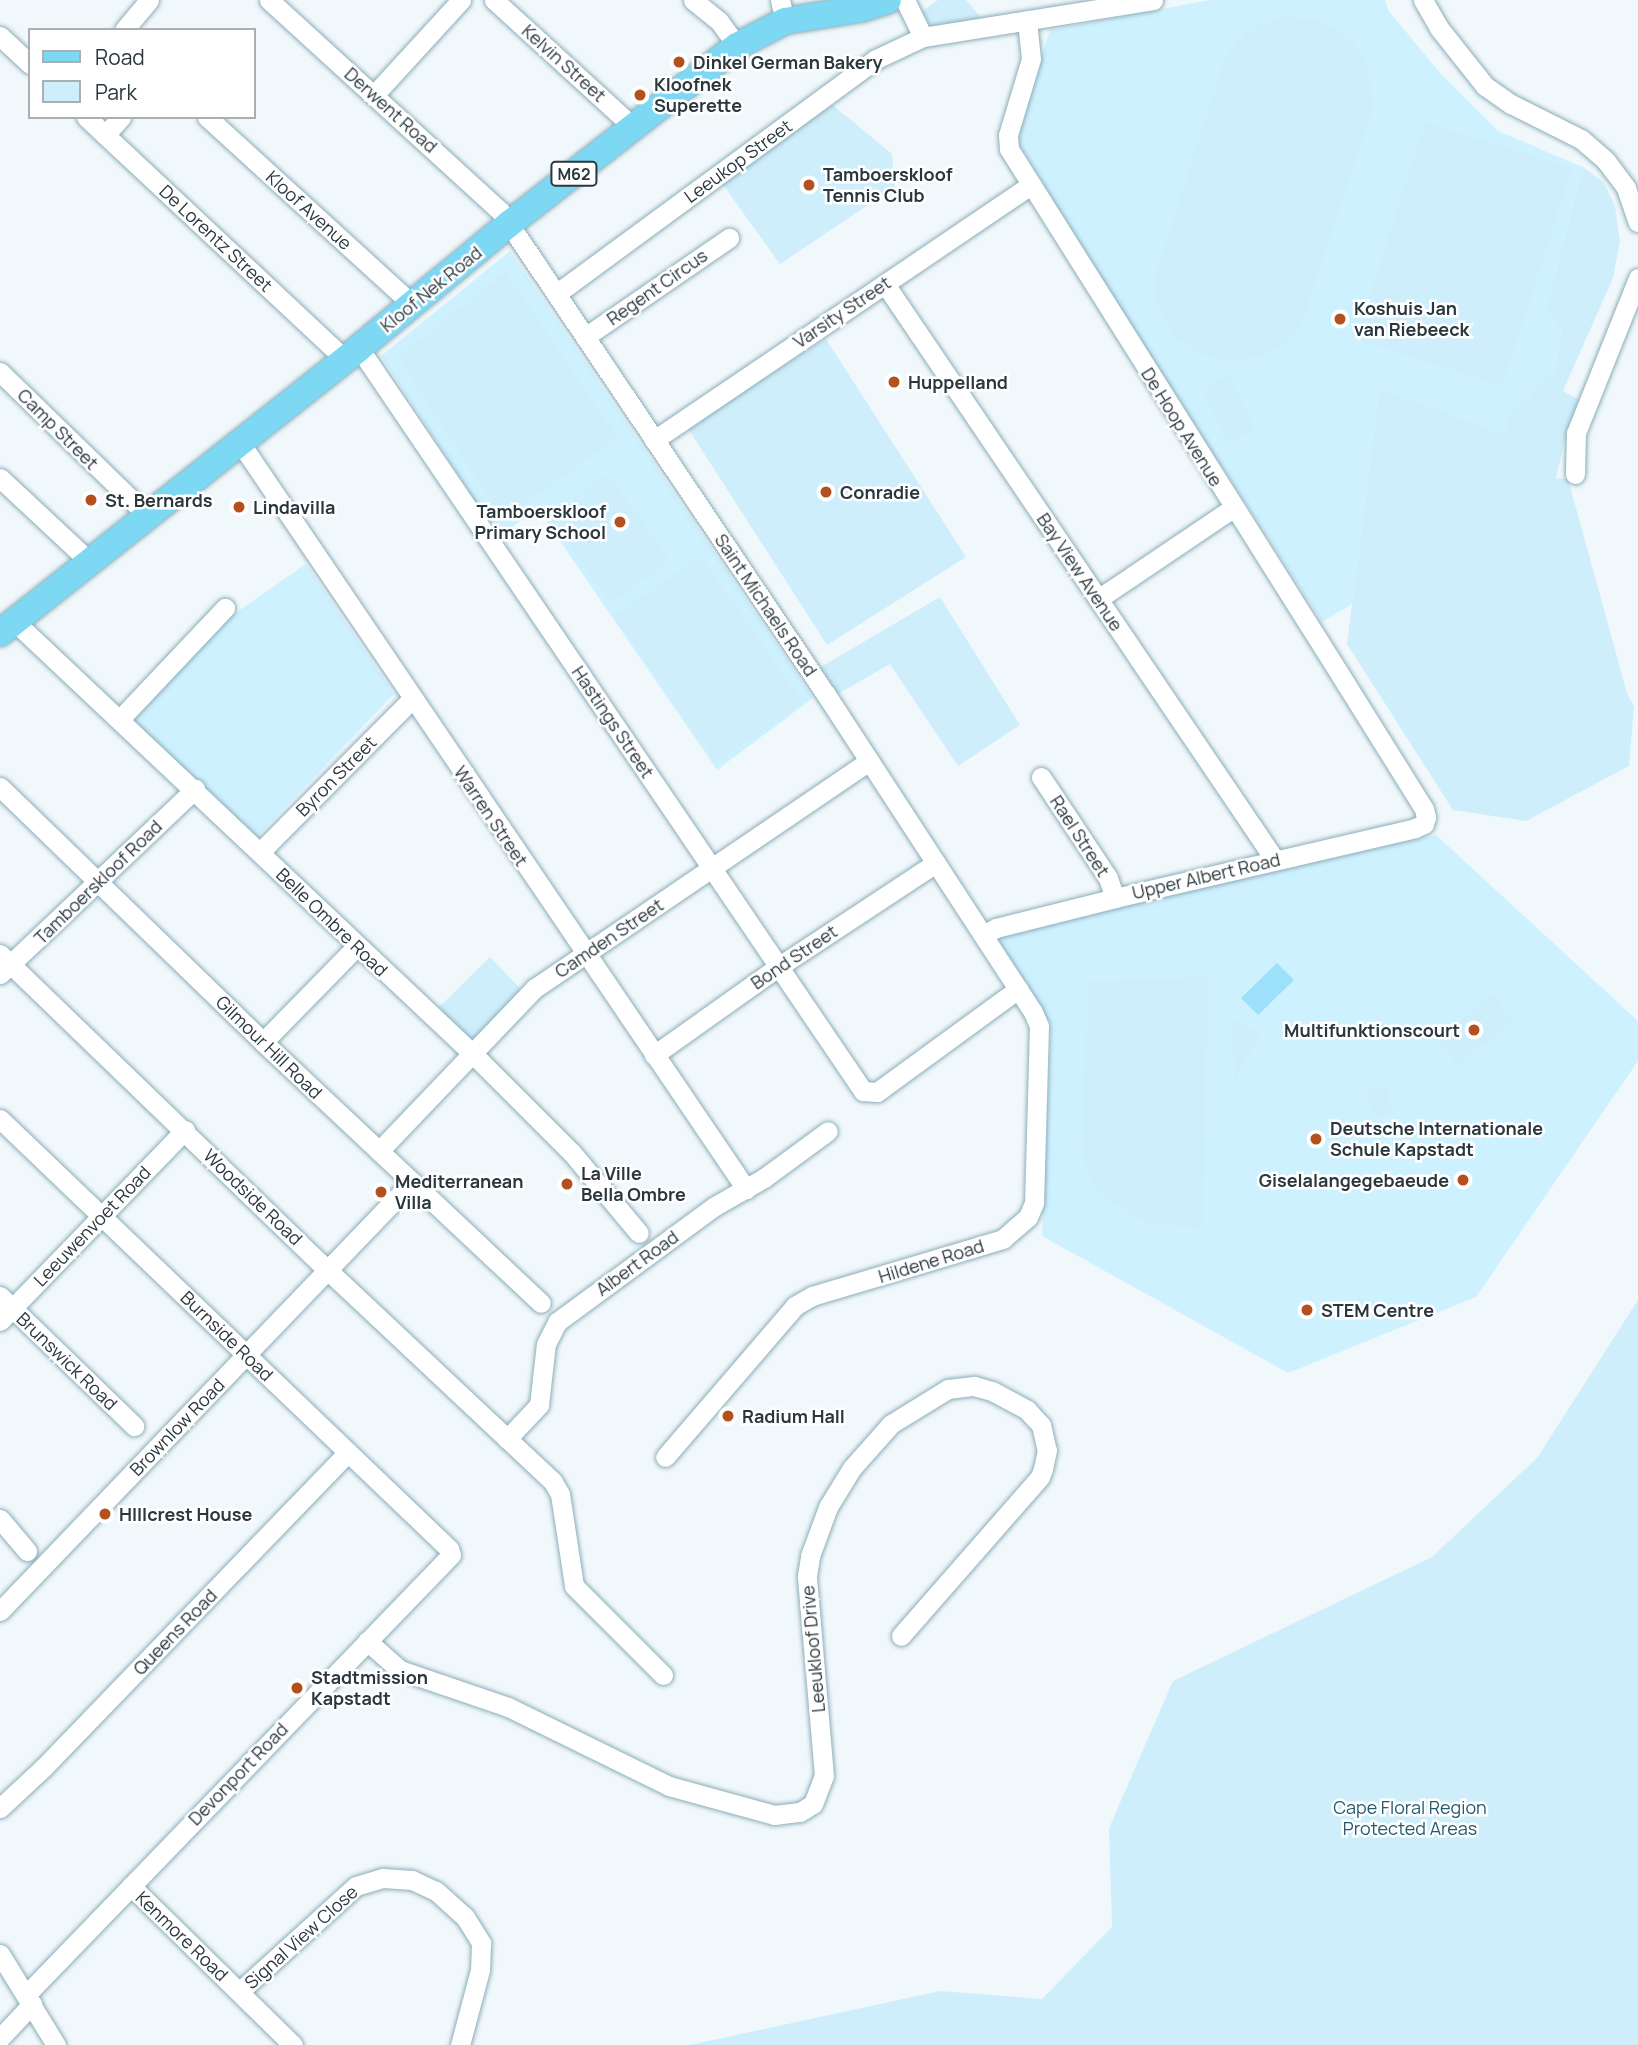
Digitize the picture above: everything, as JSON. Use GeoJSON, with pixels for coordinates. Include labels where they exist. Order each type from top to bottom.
{"type":"FeatureCollection","features":[{"type":"Feature","properties":{"kind":"main road","name":"Kloof Nek Road"},"geometry":{"type":"LineString","coordinates":[[7,627],[352,354],[509,224],[783,10],[888,0]]}},
{"type":"Feature","properties":{"kind":"street","name":"Derwent Road"},"geometry":{"type":"LineString","coordinates":[[269,0],[462,175],[509,224]]}},
{"type":"Feature","properties":{"kind":"street"},"geometry":{"type":"LineString","coordinates":[[374,95],[461,0]]}},
{"type":"Feature","properties":{"kind":"street","name":"Kelvin Street"},"geometry":{"type":"LineString","coordinates":[[494,0],[633,127]]}},
{"type":"Feature","properties":{"kind":"street"},"geometry":{"type":"LineString","coordinates":[[693,0],[719,21],[737,46]]}},
{"type":"Feature","properties":{"kind":"street"},"geometry":{"type":"LineString","coordinates":[[905,0],[923,37]]}},
{"type":"Feature","properties":{"kind":"street","name":"Leeukop Street"},"geometry":{"type":"LineString","coordinates":[[556,294],[876,58],[923,37],[1153,0]]}},
{"type":"Feature","properties":{"kind":"street"},"geometry":{"type":"LineString","coordinates":[[1423,0],[1439,28],[1485,86],[1511,104],[1581,139],[1606,161],[1626,188],[1638,222]]}},
{"type":"Feature","properties":{"kind":"street"},"geometry":{"type":"LineString","coordinates":[[125,28],[144,2]]}},
{"type":"Feature","properties":{"kind":"street","name":"De Hoop Avenue"},"geometry":{"type":"LineString","coordinates":[[1027,20],[1031,59],[1007,139],[1031,185],[1233,508],[1354,695],[1424,809],[1426,817]]}},
{"type":"Feature","properties":{"kind":"street"},"geometry":{"type":"LineString","coordinates":[[0,36],[28,62]]}},
{"type":"Feature","properties":{"kind":"street","name":"De Lorentz Street"},"geometry":{"type":"LineString","coordinates":[[88,119],[352,354]]}},
{"type":"Feature","properties":{"kind":"street"},"geometry":{"type":"LineString","coordinates":[[105,135],[119,119]]}},
{"type":"Feature","properties":{"kind":"street","name":"Kloof Avenue"},"geometry":{"type":"LineString","coordinates":[[209,119],[411,303]]}},
{"type":"Feature","properties":{"kind":"street","name":"Varsity Street"},"geometry":{"type":"LineString","coordinates":[[654,440],[1031,185]]}},
{"type":"Feature","properties":{"kind":"street","name":"Saint Michaels Road"},"geometry":{"type":"LineString","coordinates":[[509,224],[869,761],[1018,989]]}},
{"type":"Feature","properties":{"kind":"street","name":"Regent Circus"},"geometry":{"type":"LineString","coordinates":[[585,337],[729,238]]}},
{"type":"Feature","properties":{"kind":"street"},"geometry":{"type":"LineString","coordinates":[[1575,474],[1576,433],[1638,278]]}},
{"type":"Feature","properties":{"kind":"street","name":"Bay View Avenue"},"geometry":{"type":"LineString","coordinates":[[884,284],[1275,860]]}},
{"type":"Feature","properties":{"kind":"street","name":"Hastings Street"},"geometry":{"type":"LineString","coordinates":[[352,354],[712,868],[860,1088],[869,1094],[877,1092],[1018,989]]}},
{"type":"Feature","properties":{"kind":"street","name":"Camp Street"},"geometry":{"type":"LineString","coordinates":[[0,372],[146,515]]}},
{"type":"Feature","properties":{"kind":"street","name":"Warren Street"},"geometry":{"type":"LineString","coordinates":[[239,441],[746,1189]]}},
{"type":"Feature","properties":{"kind":"street"},"geometry":{"type":"LineString","coordinates":[[0,478],[89,561]]}},
{"type":"Feature","properties":{"kind":"street"},"geometry":{"type":"LineString","coordinates":[[1098,599],[1233,508]]}},
{"type":"Feature","properties":{"kind":"street"},"geometry":{"type":"LineString","coordinates":[[120,719],[225,608]]}},
{"type":"Feature","properties":{"kind":"street","name":"Belle Ombre Road"},"geometry":{"type":"LineString","coordinates":[[7,627],[120,719],[472,1053],[572,1153],[639,1233]]}},
{"type":"Feature","properties":{"kind":"street","name":"Byron Street"},"geometry":{"type":"LineString","coordinates":[[260,852],[412,699]]}},
{"type":"Feature","properties":{"kind":"street","name":"Camden Street"},"geometry":{"type":"LineString","coordinates":[[379,1151],[535,988],[869,761]]}},
{"type":"Feature","properties":{"kind":"street","name":"Rael Street"},"geometry":{"type":"LineString","coordinates":[[1041,777],[1108,878],[1115,898]]}},
{"type":"Feature","properties":{"kind":"street","name":"Gilmour Hill Road"},"geometry":{"type":"LineString","coordinates":[[0,787],[263,1042],[541,1303]]}},
{"type":"Feature","properties":{"kind":"street","name":"Tamboerskloof Road"},"geometry":{"type":"LineString","coordinates":[[4,964],[98,882],[195,789]]}},
{"type":"Feature","properties":{"kind":"street","name":"Upper Albert Road"},"geometry":{"type":"LineString","coordinates":[[983,936],[996,928],[1115,898],[1415,828],[1424,824],[1426,817]]}},
{"type":"Feature","properties":{"kind":"street","name":"Bond Street"},"geometry":{"type":"LineString","coordinates":[[654,1055],[778,967],[936,863]]}},
{"type":"Feature","properties":{"kind":"street"},"geometry":{"type":"LineString","coordinates":[[263,1042],[357,946]]}},
{"type":"Feature","properties":{"kind":"street","name":"Woodside Road"},"geometry":{"type":"LineString","coordinates":[[4,964],[185,1130],[559,1489],[574,1586],[663,1675]]}},
{"type":"Feature","properties":{"kind":"street","name":"Hildene Road"},"geometry":{"type":"LineString","coordinates":[[665,1458],[795,1306],[812,1296],[1003,1239],[1028,1217],[1034,1203],[1040,1034],[1033,1012],[1018,989]]}},
{"type":"Feature","properties":{"kind":"street","name":"Burnside Road"},"geometry":{"type":"LineString","coordinates":[[0,1119],[449,1549],[451,1555]]}},
{"type":"Feature","properties":{"kind":"street","name":"Leeuwenvoet Road"},"geometry":{"type":"LineString","coordinates":[[4,1309],[102,1216],[185,1130]]}},
{"type":"Feature","properties":{"kind":"street","name":"Albert Road"},"geometry":{"type":"LineString","coordinates":[[507,1438],[539,1405],[546,1344],[557,1322],[715,1206],[746,1189],[828,1131]]}},
{"type":"Feature","properties":{"kind":"street","name":"Brownlow Road"},"geometry":{"type":"LineString","coordinates":[[0,1611],[412,1182]]}},
{"type":"Feature","properties":{"kind":"street","name":"Brunswick Road"},"geometry":{"type":"LineString","coordinates":[[4,1309],[134,1426]]}},
{"type":"Feature","properties":{"kind":"street","name":"Leeukloof Drive"},"geometry":{"type":"LineString","coordinates":[[367,1641],[400,1670],[508,1707],[670,1786],[775,1815],[800,1812],[813,1804],[824,1776],[807,1576],[810,1556],[828,1507],[852,1468],[891,1424],[948,1389],[974,1386],[992,1391],[1027,1410],[1041,1425],[1047,1450],[1043,1469],[1040,1477],[901,1636]]}},
{"type":"Feature","properties":{"kind":"street","name":"Queens Road"},"geometry":{"type":"LineString","coordinates":[[0,1808],[53,1758],[347,1453]]}},
{"type":"Feature","properties":{"kind":"street"},"geometry":{"type":"LineString","coordinates":[[0,1519],[27,1551]]}},
{"type":"Feature","properties":{"kind":"street","name":"Devonport Road"},"geometry":{"type":"LineString","coordinates":[[0,2038],[29,2000],[131,1886],[451,1555]]}},
{"type":"Feature","properties":{"kind":"street","name":"Signal View Close"},"geometry":{"type":"LineString","coordinates":[[240,1991],[356,1886],[383,1878],[412,1880],[436,1891],[465,1917],[481,1943],[480,1970],[460,2045]]}},
{"type":"Feature","properties":{"kind":"street","name":"Kenmore Road"},"geometry":{"type":"LineString","coordinates":[[131,1886],[293,2045]]}},
{"type":"Feature","properties":{"kind":"street"},"geometry":{"type":"LineString","coordinates":[[0,1954],[56,2045]]}},
{"type":"Feature","properties":{"kind":"shaded area","name":"Koshuis Jan van Riebeeck"},"geometry":{"type":"Polygon","coordinates":[[[1210,0],[1385,0],[1388,10],[1440,73],[1498,131],[1583,167],[1546,307],[1561,331],[1555,371],[1508,416],[1505,434],[1379,390],[1352,604],[1322,622],[1095,269],[1015,137],[1050,30],[1210,0]]]}},
{"type":"Feature","properties":{"kind":"shaded area","name":"Tamboerskloof Primary School"},"geometry":{"type":"Polygon","coordinates":[[[510,251],[813,698],[717,770],[538,509],[498,536],[381,356],[510,251]]]}},
{"type":"Feature","properties":{"kind":"shaded area"},"geometry":{"type":"Polygon","coordinates":[[[306,564],[394,694],[255,839],[129,720],[221,623],[306,564]]]}},
{"type":"Feature","properties":{"kind":"shaded area","name":"Deutsche Internationale Schule Kapstadt"},"geometry":{"type":"Polygon","coordinates":[[[1436,835],[1638,1021],[1638,1061],[1476,1297],[1288,1373],[1042,1236],[1051,1024],[1001,952],[999,941],[1002,936],[1014,929],[1436,835]]]}},
{"type":"Feature","properties":{"kind":"green space"},"geometry":{"type":"Polygon","coordinates":[[[938,0],[966,0],[984,21],[931,26],[921,12],[938,0]]]}},
{"type":"Feature","properties":{"kind":"green space"},"geometry":{"type":"Polygon","coordinates":[[[1287,17],[1319,21],[1354,43],[1368,66],[1373,106],[1303,321],[1286,342],[1263,356],[1223,361],[1194,351],[1171,332],[1157,305],[1155,275],[1226,56],[1245,33],[1272,20],[1287,17]]]}},
{"type":"Feature","properties":{"kind":"green space","name":"Tamboerskloof Tennis Club"},"geometry":{"type":"Polygon","coordinates":[[[829,102],[892,154],[895,187],[780,264],[721,182],[829,102]]]}},
{"type":"Feature","properties":{"kind":"green space"},"geometry":{"type":"Polygon","coordinates":[[[1426,122],[1572,169],[1502,386],[1355,339],[1426,122]]]}},
{"type":"Feature","properties":{"kind":"green space"},"geometry":{"type":"Polygon","coordinates":[[[1583,167],[1604,183],[1615,206],[1620,241],[1613,278],[1563,391],[1581,401],[1571,428],[1567,430],[1556,478],[1568,479],[1627,693],[1634,707],[1629,766],[1526,821],[1453,810],[1347,644],[1379,389],[1505,434],[1508,416],[1555,371],[1561,331],[1546,307],[1583,167]]]}},
{"type":"Feature","properties":{"kind":"green space"},"geometry":{"type":"Polygon","coordinates":[[[506,272],[618,438],[502,518],[398,357],[506,272]]]}},
{"type":"Feature","properties":{"kind":"green space","name":"Conradie"},"geometry":{"type":"Polygon","coordinates":[[[826,339],[966,557],[827,645],[687,427],[826,339]]]}},
{"type":"Feature","properties":{"kind":"green space"},"geometry":{"type":"Polygon","coordinates":[[[1229,376],[1255,430],[1228,443],[1202,389],[1229,376]]]}},
{"type":"Feature","properties":{"kind":"green space"},"geometry":{"type":"Polygon","coordinates":[[[608,474],[670,561],[610,603],[548,516],[608,474]]]}},
{"type":"Feature","properties":{"kind":"green space"},"geometry":{"type":"Polygon","coordinates":[[[701,556],[803,703],[716,763],[613,616],[701,556]]]}},
{"type":"Feature","properties":{"kind":"green space"},"geometry":{"type":"Polygon","coordinates":[[[940,597],[1020,725],[958,766],[890,664],[836,695],[819,668],[940,597]]]}},
{"type":"Feature","properties":{"kind":"green space"},"geometry":{"type":"Polygon","coordinates":[[[490,957],[525,993],[478,1037],[470,1038],[435,1011],[490,957]]]}},
{"type":"Feature","properties":{"kind":"green space"},"geometry":{"type":"Polygon","coordinates":[[[1208,977],[1202,1228],[1148,1224],[1105,1197],[1088,1176],[1082,1154],[1088,982],[1208,977]]]}},
{"type":"Feature","properties":{"kind":"green space","name":"Multifunktionscourt"},"geometry":{"type":"Polygon","coordinates":[[[1491,994],[1513,1020],[1458,1065],[1436,1040],[1491,994]]]}},
{"type":"Feature","properties":{"kind":"green space"},"geometry":{"type":"Polygon","coordinates":[[[1232,1019],[1260,1034],[1235,1080],[1232,1019]]]}},
{"type":"Feature","properties":{"kind":"green space"},"geometry":{"type":"Polygon","coordinates":[[[1388,1089],[1393,1113],[1372,1117],[1368,1090],[1388,1089]]]}},
{"type":"Feature","properties":{"kind":"green space","name":"Cape Floral Region Protected Areas"},"geometry":{"type":"Polygon","coordinates":[[[1638,1300],[1638,2045],[690,2045],[940,1991],[1042,1999],[1112,1927],[1109,1828],[1173,1681],[1432,1557],[1537,1458],[1638,1300]]]}},
{"type":"Feature","properties":{"kind":"water"},"geometry":{"type":"Polygon","coordinates":[[[1277,963],[1294,980],[1258,1015],[1241,998],[1277,963]]]}},
{"type":"Feature","properties":{"kind":"place","name":"Dinkel German Bakery"},"geometry":{"type":"Point","coordinates":[679,62]}},
{"type":"Feature","properties":{"kind":"place","name":"Kloofnek Superette"},"geometry":{"type":"Point","coordinates":[640,95]}},
{"type":"Feature","properties":{"kind":"place","name":"Tamboerskloof Tennis Club"},"geometry":{"type":"Point","coordinates":[809,185]}},
{"type":"Feature","properties":{"kind":"place","name":"Koshuis Jan van Riebeeck"},"geometry":{"type":"Point","coordinates":[1340,319]}},
{"type":"Feature","properties":{"kind":"place","name":"Huppelland"},"geometry":{"type":"Point","coordinates":[894,382]}},
{"type":"Feature","properties":{"kind":"place","name":"Conradie"},"geometry":{"type":"Point","coordinates":[826,492]}},
{"type":"Feature","properties":{"kind":"place","name":"St. Bernards"},"geometry":{"type":"Point","coordinates":[91,500]}},
{"type":"Feature","properties":{"kind":"place","name":"Lindavilla"},"geometry":{"type":"Point","coordinates":[239,507]}},
{"type":"Feature","properties":{"kind":"place","name":"Tamboerskloof Primary School"},"geometry":{"type":"Point","coordinates":[620,522]}},
{"type":"Feature","properties":{"kind":"place","name":"Multifunktionscourt"},"geometry":{"type":"Point","coordinates":[1474,1030]}},
{"type":"Feature","properties":{"kind":"place","name":"Deutsche Internationale Schule Kapstadt"},"geometry":{"type":"Point","coordinates":[1316,1139]}},
{"type":"Feature","properties":{"kind":"place","name":"Giselalangegebaeude"},"geometry":{"type":"Point","coordinates":[1463,1180]}},
{"type":"Feature","properties":{"kind":"place","name":"La Ville Bella Ombre"},"geometry":{"type":"Point","coordinates":[567,1184]}},
{"type":"Feature","properties":{"kind":"place","name":"Mediterranean Villa"},"geometry":{"type":"Point","coordinates":[381,1192]}},
{"type":"Feature","properties":{"kind":"place","name":"STEM Centre"},"geometry":{"type":"Point","coordinates":[1307,1310]}},
{"type":"Feature","properties":{"kind":"place","name":"Radium Hall"},"geometry":{"type":"Point","coordinates":[728,1416]}},
{"type":"Feature","properties":{"kind":"place","name":"HIllcrest House"},"geometry":{"type":"Point","coordinates":[105,1514]}},
{"type":"Feature","properties":{"kind":"place","name":"Stadtmission Kapstadt"},"geometry":{"type":"Point","coordinates":[297,1688]}}]}
